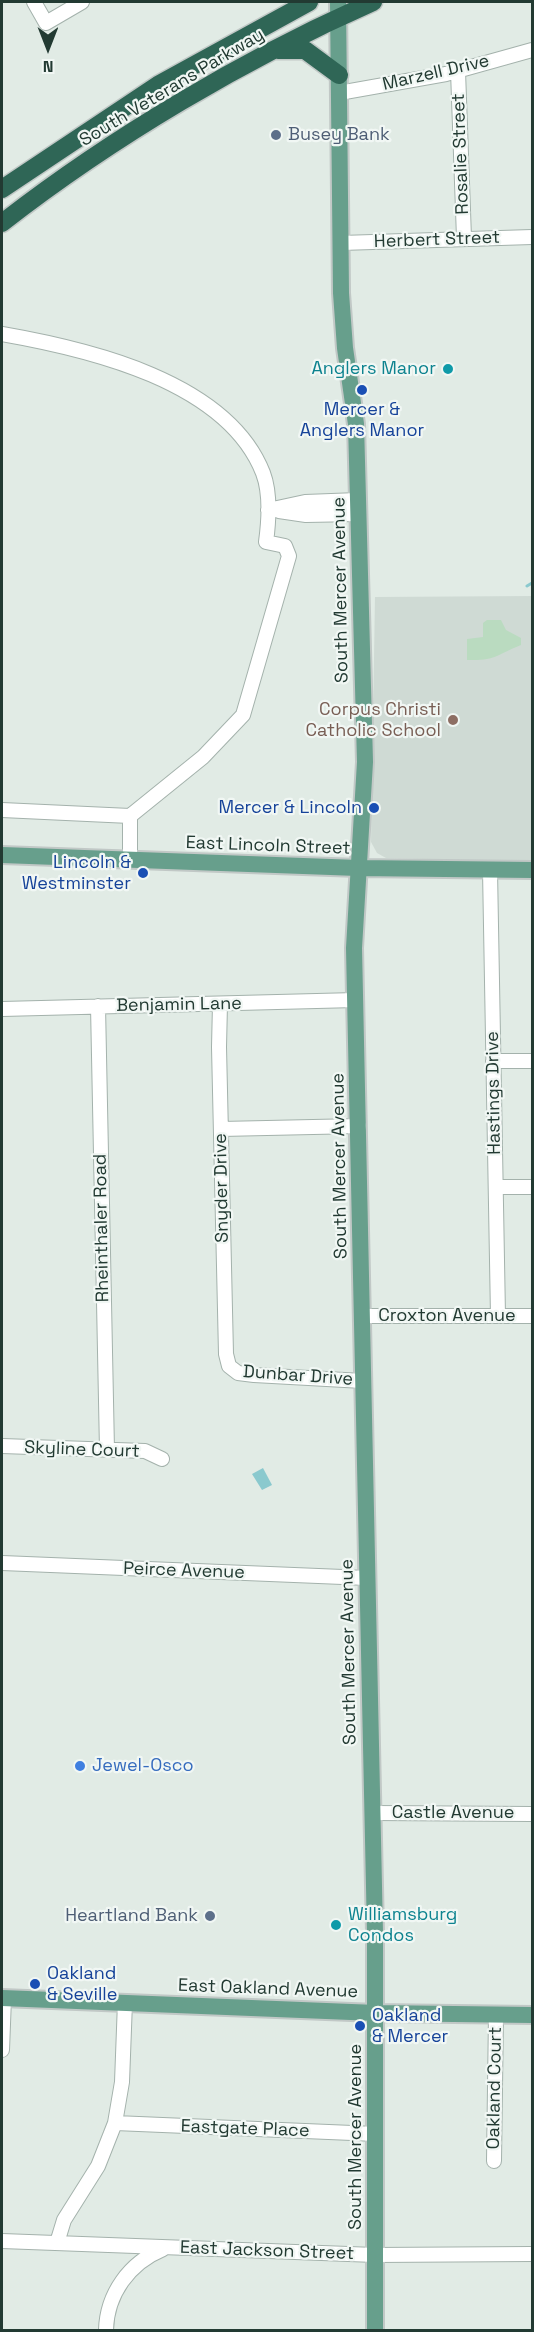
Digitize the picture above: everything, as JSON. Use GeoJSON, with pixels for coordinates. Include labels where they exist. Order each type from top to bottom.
{"type":"FeatureCollection","features":[{"type":"Feature","properties":{"kind":"highway","name":"South Veterans Parkway"},"geometry":{"type":"LineString","coordinates":[[2,189],[158,85],[309,2]]}},
{"type":"Feature","properties":{"kind":"highway","name":"South Veterans Parkway"},"geometry":{"type":"LineString","coordinates":[[2,223],[128,136],[276,50],[338,9],[373,2]]}},
{"type":"Feature","properties":{"kind":"highway"},"geometry":{"type":"LineString","coordinates":[[276,50],[305,50],[339,84]]}},
{"type":"Feature","properties":{"kind":"main road","name":"South Mercer Avenue"},"geometry":{"type":"LineString","coordinates":[[338,9],[343,324],[356,424],[365,762],[354,948],[373,1813],[376,2013],[375,2331]]}},
{"type":"Feature","properties":{"kind":"main road","name":"East Lincoln Street"},"geometry":{"type":"LineString","coordinates":[[2,855],[358,868],[532,870]]}},
{"type":"Feature","properties":{"kind":"main road","name":"East Oakland Avenue"},"geometry":{"type":"LineString","coordinates":[[3,1998],[376,2013],[532,2015]]}},
{"type":"Feature","properties":{"kind":"street"},"geometry":{"type":"LineString","coordinates":[[34,2],[46,22],[82,2]]}},
{"type":"Feature","properties":{"kind":"street","name":"Marzell Drive"},"geometry":{"type":"LineString","coordinates":[[339,84],[458,71],[532,50]]}},
{"type":"Feature","properties":{"kind":"street","name":"Rosalie Street"},"geometry":{"type":"LineString","coordinates":[[458,71],[464,238]]}},
{"type":"Feature","properties":{"kind":"street","name":"Herbert Street"},"geometry":{"type":"LineString","coordinates":[[341,243],[532,237]]}},
{"type":"Feature","properties":{"kind":"street"},"geometry":{"type":"LineString","coordinates":[[2,334],[69,346],[122,364],[169,385],[216,411],[238,433],[255,456],[264,474],[268,510],[266,542],[285,546],[289,550],[243,715],[203,757],[130,816],[2,810]]}},
{"type":"Feature","properties":{"kind":"street"},"geometry":{"type":"LineString","coordinates":[[268,510],[306,515],[358,507]]}},
{"type":"Feature","properties":{"kind":"street"},"geometry":{"type":"LineString","coordinates":[[130,816],[130,860]]}},
{"type":"Feature","properties":{"kind":"street","name":"Hastings Drive"},"geometry":{"type":"LineString","coordinates":[[490,870],[498,1316]]}},
{"type":"Feature","properties":{"kind":"street","name":"Benjamin Lane"},"geometry":{"type":"LineString","coordinates":[[2,1009],[356,1000]]}},
{"type":"Feature","properties":{"kind":"street","name":"Snyder Drive"},"geometry":{"type":"LineString","coordinates":[[220,1004],[226,1354],[233,1370]]}},
{"type":"Feature","properties":{"kind":"street","name":"Rheinthaler Road"},"geometry":{"type":"LineString","coordinates":[[98,1006],[106,1450]]}},
{"type":"Feature","properties":{"kind":"street"},"geometry":{"type":"LineString","coordinates":[[493,1061],[532,1061]]}},
{"type":"Feature","properties":{"kind":"street"},"geometry":{"type":"LineString","coordinates":[[221,1129],[359,1126]]}},
{"type":"Feature","properties":{"kind":"street"},"geometry":{"type":"LineString","coordinates":[[496,1187],[532,1187]]}},
{"type":"Feature","properties":{"kind":"street","name":"Croxton Avenue"},"geometry":{"type":"LineString","coordinates":[[362,1316],[532,1316]]}},
{"type":"Feature","properties":{"kind":"street","name":"Dunbar Drive"},"geometry":{"type":"LineString","coordinates":[[233,1370],[254,1375],[363,1381]]}},
{"type":"Feature","properties":{"kind":"street","name":"Skyline Court"},"geometry":{"type":"LineString","coordinates":[[2,1446],[145,1451],[162,1459]]}},
{"type":"Feature","properties":{"kind":"street","name":"Peirce Avenue"},"geometry":{"type":"LineString","coordinates":[[2,1563],[367,1578]]}},
{"type":"Feature","properties":{"kind":"street","name":"Castle Avenue"},"geometry":{"type":"LineString","coordinates":[[373,1813],[532,1814]]}},
{"type":"Feature","properties":{"kind":"street"},"geometry":{"type":"LineString","coordinates":[[2,2050],[3,1998]]}},
{"type":"Feature","properties":{"kind":"street"},"geometry":{"type":"LineString","coordinates":[[57,2243],[64,2220],[98,2166],[115,2123],[122,2082],[125,2002]]}},
{"type":"Feature","properties":{"kind":"street","name":"Oakland Court"},"geometry":{"type":"LineString","coordinates":[[494,2161],[496,2014]]}},
{"type":"Feature","properties":{"kind":"street","name":"Eastgate Place"},"geometry":{"type":"LineString","coordinates":[[115,2123],[376,2134]]}},
{"type":"Feature","properties":{"kind":"street","name":"East Jackson Street"},"geometry":{"type":"LineString","coordinates":[[2,2241],[375,2255],[532,2254]]}},
{"type":"Feature","properties":{"kind":"street"},"geometry":{"type":"LineString","coordinates":[[106,2331],[110,2305],[123,2279],[143,2260],[167,2248]]}},
{"type":"Feature","properties":{"kind":"shaded area","name":"Corpus Christi Catholic School"},"geometry":{"type":"Polygon","coordinates":[[[532,596],[532,862],[386,858],[377,853],[371,842],[375,597],[532,596]]]}},
{"type":"Feature","properties":{"kind":"green space"},"geometry":{"type":"Polygon","coordinates":[[[487,620],[501,620],[506,630],[521,638],[521,645],[496,657],[467,660],[467,639],[483,637],[483,623],[487,620]]]}},
{"type":"Feature","properties":{"kind":"water"},"geometry":{"type":"Polygon","coordinates":[[[263,1468],[272,1485],[262,1490],[252,1474],[263,1468]]]}},
{"type":"Feature","properties":{"kind":"waterway"},"geometry":{"type":"LineString","coordinates":[[527,586],[532,583]]}},
{"type":"Feature","properties":{"kind":"place","name":"Busey Bank"},"geometry":{"type":"Point","coordinates":[276,135]}},
{"type":"Feature","properties":{"kind":"place","name":"Anglers Manor"},"geometry":{"type":"Point","coordinates":[448,369]}},
{"type":"Feature","properties":{"kind":"place","name":"Mercer & Anglers Manor"},"geometry":{"type":"Point","coordinates":[362,390]}},
{"type":"Feature","properties":{"kind":"place","name":"Corpus Christi Catholic School"},"geometry":{"type":"Point","coordinates":[453,720]}},
{"type":"Feature","properties":{"kind":"place","name":"Mercer & Lincoln"},"geometry":{"type":"Point","coordinates":[374,808]}},
{"type":"Feature","properties":{"kind":"place","name":"Lincoln & Westminster"},"geometry":{"type":"Point","coordinates":[143,873]}},
{"type":"Feature","properties":{"kind":"place","name":"Jewel-Osco"},"geometry":{"type":"Point","coordinates":[80,1766]}},
{"type":"Feature","properties":{"kind":"place","name":"Heartland Bank"},"geometry":{"type":"Point","coordinates":[210,1916]}},
{"type":"Feature","properties":{"kind":"place","name":"Williamsburg Condos"},"geometry":{"type":"Point","coordinates":[336,1925]}},
{"type":"Feature","properties":{"kind":"place","name":"Oakland & Seville"},"geometry":{"type":"Point","coordinates":[35,1984]}},
{"type":"Feature","properties":{"kind":"place","name":"Oakland & Mercer"},"geometry":{"type":"Point","coordinates":[360,2026]}}]}
